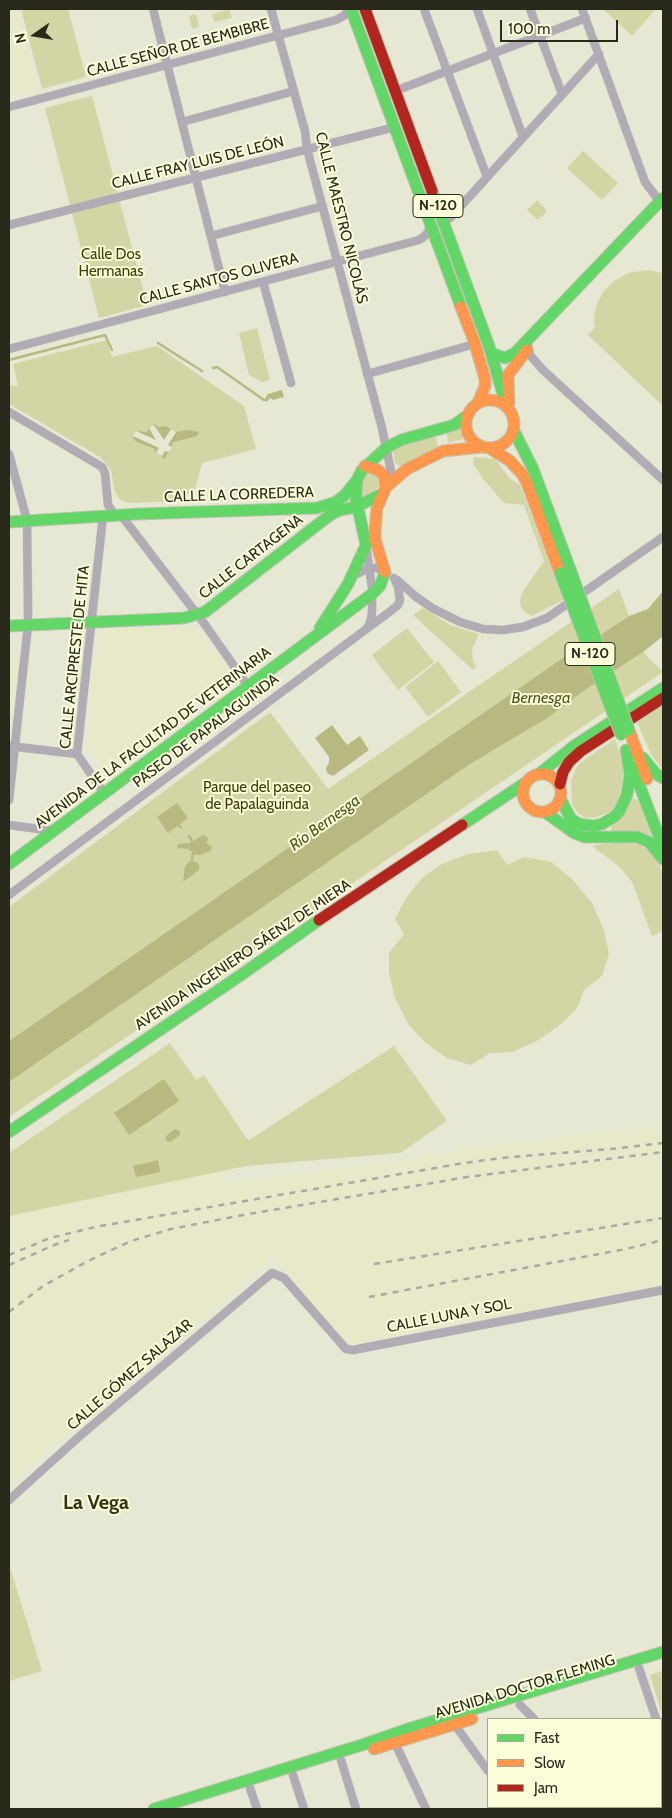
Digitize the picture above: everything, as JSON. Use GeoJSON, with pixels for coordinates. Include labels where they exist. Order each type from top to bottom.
{"type":"FeatureCollection","features":[{"type":"Feature","properties":{"kind":"main road","name":"N-120"},"geometry":{"type":"LineString","coordinates":[[350,9],[475,344],[485,379],[485,386],[478,403],[472,408],[465,423],[468,434],[472,441],[510,461],[522,474],[527,483],[565,571],[625,732],[663,848]]}},
{"type":"Feature","properties":{"kind":"main road","name":"N-120"},"geometry":{"type":"LineString","coordinates":[[364,9],[491,353],[515,423],[514,431],[533,469],[565,571]]}},
{"type":"Feature","properties":{"kind":"main road"},"geometry":{"type":"LineString","coordinates":[[491,353],[505,358],[510,356],[576,292],[662,200]]}},
{"type":"Feature","properties":{"kind":"main road"},"geometry":{"type":"LineString","coordinates":[[478,403],[493,400],[508,407],[508,375],[518,360],[576,292]]}},
{"type":"Feature","properties":{"kind":"main road","name":"CALLE LA CORREDERA"},"geometry":{"type":"LineString","coordinates":[[9,522],[113,515],[317,508],[336,502],[345,495],[365,466],[386,448],[401,440],[443,430],[468,415]]}},
{"type":"Feature","properties":{"kind":"main road"},"geometry":{"type":"LineString","coordinates":[[390,574],[375,539],[374,528],[376,513],[387,487],[412,466],[443,451],[463,448],[487,448],[506,443],[514,431]]}},
{"type":"Feature","properties":{"kind":"main road"},"geometry":{"type":"LineString","coordinates":[[365,466],[378,470],[384,475],[387,487]]}},
{"type":"Feature","properties":{"kind":"main road","name":"AVENIDA DE LA FACULTAD DE VETERINARIA"},"geometry":{"type":"LineString","coordinates":[[316,635],[352,576],[366,545],[363,530],[353,508],[357,480]]}},
{"type":"Feature","properties":{"kind":"main road","name":"CALLE CARTAGENA"},"geometry":{"type":"LineString","coordinates":[[196,615],[205,612],[250,579],[321,521],[340,510],[353,508],[387,487]]}},
{"type":"Feature","properties":{"kind":"main road","name":"AVENIDA DE LA FACULTAD DE VETERINARIA"},"geometry":{"type":"LineString","coordinates":[[9,864],[372,594],[380,586],[384,578],[390,574]]}},
{"type":"Feature","properties":{"kind":"main road"},"geometry":{"type":"LineString","coordinates":[[9,626],[184,618],[196,615]]}},
{"type":"Feature","properties":{"kind":"main road"},"geometry":{"type":"LineString","coordinates":[[527,805],[523,793],[525,783],[530,778],[540,774],[574,746],[663,688]]}},
{"type":"Feature","properties":{"kind":"main road"},"geometry":{"type":"LineString","coordinates":[[631,749],[627,795],[619,812],[602,824],[594,826],[579,824],[571,819],[561,800],[560,784],[563,772],[569,762],[581,751],[663,698]]}},
{"type":"Feature","properties":{"kind":"main road","name":"N-120"},"geometry":{"type":"LineString","coordinates":[[631,749],[663,822]]}},
{"type":"Feature","properties":{"kind":"main road"},"geometry":{"type":"LineString","coordinates":[[631,749],[656,774],[663,778]]}},
{"type":"Feature","properties":{"kind":"main road"},"geometry":{"type":"LineString","coordinates":[[540,774],[551,775],[560,784]]}},
{"type":"Feature","properties":{"kind":"main road","name":"AVENIDA INGENIERO SÁENZ DE MIERA"},"geometry":{"type":"LineString","coordinates":[[9,1132],[525,783]]}},
{"type":"Feature","properties":{"kind":"main road"},"geometry":{"type":"LineString","coordinates":[[545,812],[553,808],[561,800]]}},
{"type":"Feature","properties":{"kind":"main road"},"geometry":{"type":"LineString","coordinates":[[495,803],[512,802],[527,805],[545,812],[574,833],[584,836],[595,838],[637,837],[649,842],[663,859]]}},
{"type":"Feature","properties":{"kind":"main road","name":"AVENIDA DOCTOR FLEMING"},"geometry":{"type":"LineString","coordinates":[[181,1809],[395,1743],[456,1720],[663,1652]]}},
{"type":"Feature","properties":{"kind":"main road","name":"AVENIDA DOCTOR FLEMING"},"geometry":{"type":"LineString","coordinates":[[154,1809],[411,1728],[520,1705],[663,1660]]}},
{"type":"Feature","properties":{"kind":"street"},"geometry":{"type":"LineString","coordinates":[[153,9],[225,292]]}},
{"type":"Feature","properties":{"kind":"street","name":"CALLE MAESTRO NICOLÁS"},"geometry":{"type":"LineString","coordinates":[[271,9],[305,131],[307,149],[383,431],[386,448],[387,487]]}},
{"type":"Feature","properties":{"kind":"street","name":"CALLE SEÑOR DE BEMBIBRE"},"geometry":{"type":"LineString","coordinates":[[9,107],[336,20],[350,9]]}},
{"type":"Feature","properties":{"kind":"street"},"geometry":{"type":"LineString","coordinates":[[424,9],[487,177]]}},
{"type":"Feature","properties":{"kind":"street"},"geometry":{"type":"LineString","coordinates":[[477,9],[524,137]]}},
{"type":"Feature","properties":{"kind":"street"},"geometry":{"type":"LineString","coordinates":[[530,9],[562,94]]}},
{"type":"Feature","properties":{"kind":"street"},"geometry":{"type":"LineString","coordinates":[[582,9],[645,182],[662,200]]}},
{"type":"Feature","properties":{"kind":"street"},"geometry":{"type":"LineString","coordinates":[[395,91],[586,18]]}},
{"type":"Feature","properties":{"kind":"street"},"geometry":{"type":"LineString","coordinates":[[444,222],[450,218],[599,54]]}},
{"type":"Feature","properties":{"kind":"street"},"geometry":{"type":"LineString","coordinates":[[182,122],[294,91]]}},
{"type":"Feature","properties":{"kind":"street","name":"CALLE FRAY LUIS DE LEÓN"},"geometry":{"type":"LineString","coordinates":[[9,225],[395,127]]}},
{"type":"Feature","properties":{"kind":"street"},"geometry":{"type":"LineString","coordinates":[[211,236],[323,206]]}},
{"type":"Feature","properties":{"kind":"street","name":"CALLE SANTOS OLIVERA"},"geometry":{"type":"LineString","coordinates":[[9,349],[419,240],[426,235],[431,226]]}},
{"type":"Feature","properties":{"kind":"street"},"geometry":{"type":"LineString","coordinates":[[263,282],[291,383]]}},
{"type":"Feature","properties":{"kind":"street"},"geometry":{"type":"LineString","coordinates":[[556,311],[530,340],[528,350],[535,362],[663,480]]}},
{"type":"Feature","properties":{"kind":"street"},"geometry":{"type":"LineString","coordinates":[[367,374],[475,344]]}},
{"type":"Feature","properties":{"kind":"street"},"geometry":{"type":"LineString","coordinates":[[9,412],[102,468],[105,473],[108,505],[113,515],[196,615],[248,686]]}},
{"type":"Feature","properties":{"kind":"street"},"geometry":{"type":"LineString","coordinates":[[383,431],[401,440]]}},
{"type":"Feature","properties":{"kind":"street"},"geometry":{"type":"LineString","coordinates":[[9,454],[27,520],[28,625],[12,747],[9,800]]}},
{"type":"Feature","properties":{"kind":"street"},"geometry":{"type":"LineString","coordinates":[[317,508],[321,521]]}},
{"type":"Feature","properties":{"kind":"street","name":"CALLE ARCIPRESTE DE HITA"},"geometry":{"type":"LineString","coordinates":[[104,793],[77,754],[91,622],[113,515]]}},
{"type":"Feature","properties":{"kind":"street"},"geometry":{"type":"LineString","coordinates":[[352,576],[369,568],[390,574],[432,608],[460,622],[483,629],[503,630],[523,627],[547,618],[663,537]]}},
{"type":"Feature","properties":{"kind":"street","name":"AVENIDA DE LA FACULTAD DE VETERINARIA"},"geometry":{"type":"LineString","coordinates":[[366,545],[372,594],[372,613],[366,629]]}},
{"type":"Feature","properties":{"kind":"street","name":"PASEO DE PAPALAGUINDA"},"geometry":{"type":"LineString","coordinates":[[9,895],[398,605],[400,600],[398,587],[390,574]]}},
{"type":"Feature","properties":{"kind":"street"},"geometry":{"type":"LineString","coordinates":[[12,747],[77,754]]}},
{"type":"Feature","properties":{"kind":"street"},"geometry":{"type":"LineString","coordinates":[[9,825],[54,831]]}},
{"type":"Feature","properties":{"kind":"street","name":"CALLE LUNA Y SOL"},"geometry":{"type":"LineString","coordinates":[[272,1273],[284,1278],[346,1349],[353,1350],[663,1290]]}},
{"type":"Feature","properties":{"kind":"street","name":"CALLE GÓMEZ SALAZAR"},"geometry":{"type":"LineString","coordinates":[[9,1500],[142,1383],[272,1273]]}},
{"type":"Feature","properties":{"kind":"street"},"geometry":{"type":"LineString","coordinates":[[639,1668],[656,1718]]}},
{"type":"Feature","properties":{"kind":"street"},"geometry":{"type":"LineString","coordinates":[[520,1705],[533,1718]]}},
{"type":"Feature","properties":{"kind":"street"},"geometry":{"type":"LineString","coordinates":[[456,1720],[487,1769]]}},
{"type":"Feature","properties":{"kind":"street","name":"AVENIDA DOCTOR FLEMING"},"geometry":{"type":"LineString","coordinates":[[365,1744],[386,1740],[395,1743]]}},
{"type":"Feature","properties":{"kind":"street"},"geometry":{"type":"LineString","coordinates":[[395,1743],[426,1809]]}},
{"type":"Feature","properties":{"kind":"street"},"geometry":{"type":"LineString","coordinates":[[341,1760],[356,1809]]}},
{"type":"Feature","properties":{"kind":"street"},"geometry":{"type":"LineString","coordinates":[[293,1775],[304,1809]]}},
{"type":"Feature","properties":{"kind":"street"},"geometry":{"type":"LineString","coordinates":[[250,1788],[257,1809]]}},
{"type":"Feature","properties":{"kind":"shaded area"},"geometry":{"type":"Polygon","coordinates":[[[9,9],[16,9],[36,82],[31,91],[9,97],[9,9]]]}},
{"type":"Feature","properties":{"kind":"shaded area"},"geometry":{"type":"Polygon","coordinates":[[[9,482],[15,506],[13,511],[9,513],[9,482]]]}},
{"type":"Feature","properties":{"kind":"shaded area"},"geometry":{"type":"Polygon","coordinates":[[[196,627],[231,674],[229,684],[112,770],[102,769],[87,746],[99,634],[106,629],[196,627]]]}},
{"type":"Feature","properties":{"kind":"shaded area"},"geometry":{"type":"Polygon","coordinates":[[[18,655],[11,719],[9,719],[9,656],[18,655]]]}},
{"type":"Feature","properties":{"kind":"shaded area"},"geometry":{"type":"Polygon","coordinates":[[[663,1125],[663,1284],[348,1345],[273,1257],[9,1483],[9,1215],[220,1171],[227,1183],[372,1164],[479,1147],[663,1125]]]}},
{"type":"Feature","properties":{"kind":"green space"},"geometry":{"type":"Polygon","coordinates":[[[21,9],[68,9],[86,77],[42,89],[21,9]]]}},
{"type":"Feature","properties":{"kind":"green space"},"geometry":{"type":"Polygon","coordinates":[[[229,9],[232,18],[214,22],[212,14],[229,9]]]}},
{"type":"Feature","properties":{"kind":"green space"},"geometry":{"type":"Polygon","coordinates":[[[603,9],[656,9],[632,36],[603,9]]]}},
{"type":"Feature","properties":{"kind":"green space"},"geometry":{"type":"Polygon","coordinates":[[[196,14],[199,27],[192,29],[189,16],[196,14]]]}},
{"type":"Feature","properties":{"kind":"green space","name":"Calle Dos Hermanas"},"geometry":{"type":"Polygon","coordinates":[[[92,96],[147,305],[99,318],[45,108],[92,96]]]}},
{"type":"Feature","properties":{"kind":"green space"},"geometry":{"type":"Polygon","coordinates":[[[583,151],[618,183],[602,200],[567,168],[583,151]]]}},
{"type":"Feature","properties":{"kind":"green space"},"geometry":{"type":"Polygon","coordinates":[[[537,200],[547,211],[538,220],[527,210],[537,200]]]}},
{"type":"Feature","properties":{"kind":"green space"},"geometry":{"type":"Polygon","coordinates":[[[647,270],[663,273],[663,406],[588,335],[595,327],[596,306],[603,292],[614,281],[628,273],[647,270]]]}},
{"type":"Feature","properties":{"kind":"green space"},"geometry":{"type":"Polygon","coordinates":[[[257,328],[270,380],[262,382],[249,375],[239,333],[257,328]]]}},
{"type":"Feature","properties":{"kind":"green space"},"geometry":{"type":"Polygon","coordinates":[[[107,340],[112,357],[157,346],[244,406],[256,449],[202,463],[195,489],[185,496],[172,501],[132,503],[119,499],[114,489],[111,470],[100,457],[9,404],[9,385],[18,386],[13,364],[107,340]]]}},
{"type":"Feature","properties":{"kind":"green space"},"geometry":{"type":"Polygon","coordinates":[[[459,427],[463,439],[448,443],[446,432],[459,427]]]}},
{"type":"Feature","properties":{"kind":"green space"},"geometry":{"type":"Polygon","coordinates":[[[435,435],[438,446],[401,467],[395,463],[394,448],[435,435]]]}},
{"type":"Feature","properties":{"kind":"green space"},"geometry":{"type":"Polygon","coordinates":[[[474,457],[495,459],[509,478],[520,485],[563,600],[532,616],[525,613],[520,601],[522,593],[544,561],[524,505],[504,503],[483,479],[473,463],[474,457]]]}},
{"type":"Feature","properties":{"kind":"green space"},"geometry":{"type":"Polygon","coordinates":[[[368,473],[377,473],[381,484],[369,496],[361,497],[361,487],[364,478],[368,473]]]}},
{"type":"Feature","properties":{"kind":"green space","name":"Parque del paseo de Papalaguinda"},"geometry":{"type":"Polygon","coordinates":[[[619,589],[629,616],[594,640],[570,653],[9,1041],[9,907],[270,712],[328,789],[619,589]]]}},
{"type":"Feature","properties":{"kind":"green space"},"geometry":{"type":"Polygon","coordinates":[[[423,608],[450,625],[479,634],[472,649],[473,661],[476,667],[473,670],[413,615],[423,608]]]}},
{"type":"Feature","properties":{"kind":"green space"},"geometry":{"type":"Polygon","coordinates":[[[407,628],[434,662],[398,690],[372,655],[407,628]]]}},
{"type":"Feature","properties":{"kind":"green space"},"geometry":{"type":"Polygon","coordinates":[[[643,652],[663,672],[9,1117],[9,1082],[468,765],[549,717],[582,692],[643,652]]]}},
{"type":"Feature","properties":{"kind":"green space"},"geometry":{"type":"Polygon","coordinates":[[[438,661],[461,692],[428,717],[405,687],[438,661]]]}},
{"type":"Feature","properties":{"kind":"green space"},"geometry":{"type":"Polygon","coordinates":[[[663,705],[663,770],[652,756],[637,722],[663,705]]]}},
{"type":"Feature","properties":{"kind":"green space"},"geometry":{"type":"Polygon","coordinates":[[[615,739],[621,757],[623,773],[620,795],[616,805],[610,812],[593,818],[584,817],[576,811],[572,804],[571,781],[576,768],[581,762],[615,739]]]}},
{"type":"Feature","properties":{"kind":"green space"},"geometry":{"type":"Polygon","coordinates":[[[631,799],[636,799],[639,802],[650,835],[613,832],[611,830],[612,825],[631,799]]]}},
{"type":"Feature","properties":{"kind":"green space"},"geometry":{"type":"Polygon","coordinates":[[[616,843],[640,845],[652,853],[659,863],[663,876],[663,931],[652,936],[632,882],[620,867],[593,847],[594,845],[616,843]]]}},
{"type":"Feature","properties":{"kind":"green space"},"geometry":{"type":"Polygon","coordinates":[[[497,850],[507,865],[524,857],[551,862],[572,879],[592,903],[604,930],[609,954],[602,976],[584,990],[577,1008],[560,1025],[537,1041],[512,1052],[490,1053],[471,1065],[447,1058],[427,1044],[408,1024],[395,998],[389,973],[389,953],[404,934],[395,919],[406,898],[422,878],[442,864],[468,854],[497,850]]]}},
{"type":"Feature","properties":{"kind":"green space"},"geometry":{"type":"Polygon","coordinates":[[[170,1043],[196,1080],[204,1075],[249,1140],[394,1046],[447,1121],[400,1153],[246,1166],[9,1216],[9,1153],[170,1043]]]}},
{"type":"Feature","properties":{"kind":"green space"},"geometry":{"type":"Polygon","coordinates":[[[9,1564],[42,1671],[9,1681],[9,1564]]]}},
{"type":"Feature","properties":{"kind":"green space"},"geometry":{"type":"Polygon","coordinates":[[[663,1671],[663,1718],[650,1675],[663,1671]]]}},
{"type":"Feature","properties":{"kind":"water"},"geometry":{"type":"Polygon","coordinates":[[[282,390],[284,397],[273,400],[270,398],[267,402],[264,400],[268,394],[282,390]]]}},
{"type":"Feature","properties":{"kind":"water"},"geometry":{"type":"Polygon","coordinates":[[[155,424],[158,427],[165,426],[177,432],[187,430],[199,432],[197,436],[173,442],[164,459],[154,451],[155,449],[137,442],[133,438],[136,431],[147,432],[155,424]]]}},
{"type":"Feature","properties":{"kind":"water","name":"Bernesga"},"geometry":{"type":"Polygon","coordinates":[[[663,591],[663,636],[643,652],[582,692],[549,717],[470,764],[9,1082],[9,1041],[570,653],[629,616],[648,609],[663,591]]]}},
{"type":"Feature","properties":{"kind":"water"},"geometry":{"type":"Polygon","coordinates":[[[332,725],[347,745],[360,736],[369,750],[333,776],[327,773],[326,769],[329,757],[315,738],[332,725]]]}},
{"type":"Feature","properties":{"kind":"water"},"geometry":{"type":"Polygon","coordinates":[[[177,803],[188,818],[168,833],[157,817],[177,803]]]}},
{"type":"Feature","properties":{"kind":"water"},"geometry":{"type":"Polygon","coordinates":[[[203,835],[207,837],[206,843],[212,846],[211,851],[196,855],[188,849],[177,848],[178,844],[190,843],[203,835]]]}},
{"type":"Feature","properties":{"kind":"water"},"geometry":{"type":"Polygon","coordinates":[[[190,861],[197,862],[199,870],[183,882],[185,866],[190,861]]]}},
{"type":"Feature","properties":{"kind":"water"},"geometry":{"type":"Polygon","coordinates":[[[164,1079],[179,1101],[129,1135],[114,1113],[164,1079]]]}},
{"type":"Feature","properties":{"kind":"water"},"geometry":{"type":"Polygon","coordinates":[[[175,1129],[180,1131],[180,1135],[170,1142],[166,1141],[166,1136],[175,1129]]]}},
{"type":"Feature","properties":{"kind":"water"},"geometry":{"type":"Polygon","coordinates":[[[158,1160],[160,1172],[136,1177],[133,1166],[158,1160]]]}},
{"type":"Feature","properties":{"kind":"pier"},"geometry":{"type":"Polygon","coordinates":[[[154,425],[164,440],[171,429],[176,432],[168,445],[172,447],[169,452],[165,451],[162,456],[156,452],[159,448],[133,436],[136,431],[156,440],[149,428],[154,425]]]}},
{"type":"Feature","properties":{"kind":"waterway"},"geometry":{"type":"LineString","coordinates":[[9,360],[105,335],[112,350]]}},
{"type":"Feature","properties":{"kind":"waterway"},"geometry":{"type":"LineString","coordinates":[[158,343],[202,371]]}},
{"type":"Feature","properties":{"kind":"waterway"},"geometry":{"type":"LineString","coordinates":[[213,368],[217,367],[264,400]]}},
{"type":"Feature","properties":{"kind":"waterway"},"geometry":{"type":"LineString","coordinates":[[189,836],[192,841]]}},
{"type":"Feature","properties":{"kind":"waterway"},"geometry":{"type":"LineString","coordinates":[[192,860],[193,853]]}},
{"type":"Feature","properties":{"kind":"railway"},"geometry":{"type":"LineString","coordinates":[[9,1255],[50,1238],[95,1227],[464,1163],[663,1143]]}},
{"type":"Feature","properties":{"kind":"railway"},"geometry":{"type":"LineString","coordinates":[[9,1312],[43,1286],[88,1261],[131,1241],[171,1229],[467,1177],[663,1152]]}},
{"type":"Feature","properties":{"kind":"railway"},"geometry":{"type":"LineString","coordinates":[[374,1264],[663,1218]]}},
{"type":"Feature","properties":{"kind":"railway"},"geometry":{"type":"LineString","coordinates":[[9,1265],[69,1240]]}},
{"type":"Feature","properties":{"kind":"railway"},"geometry":{"type":"LineString","coordinates":[[369,1297],[626,1249],[663,1240]]}},
{"type":"Feature","properties":{"kind":"traffic: fast"},"geometry":{"type":"LineString","coordinates":[[351,9],[461,307]]}},
{"type":"Feature","properties":{"kind":"traffic: fast"},"geometry":{"type":"LineString","coordinates":[[432,191],[489,346],[506,405]]}},
{"type":"Feature","properties":{"kind":"traffic: fast"},"geometry":{"type":"LineString","coordinates":[[491,353],[505,358],[515,353],[663,198]]}},
{"type":"Feature","properties":{"kind":"traffic: fast"},"geometry":{"type":"LineString","coordinates":[[320,628],[348,584],[366,545],[356,499],[357,480],[362,470],[386,448],[401,440],[454,425],[468,415]]}},
{"type":"Feature","properties":{"kind":"traffic: fast"},"geometry":{"type":"LineString","coordinates":[[514,431],[533,469],[570,569]]}},
{"type":"Feature","properties":{"kind":"traffic: fast"},"geometry":{"type":"LineString","coordinates":[[9,522],[138,514],[317,508],[336,502],[345,495],[357,480]]}},
{"type":"Feature","properties":{"kind":"traffic: fast"},"geometry":{"type":"LineString","coordinates":[[9,626],[184,618],[205,612],[330,515],[340,510],[356,507],[382,494]]}},
{"type":"Feature","properties":{"kind":"traffic: fast"},"geometry":{"type":"LineString","coordinates":[[570,569],[629,730]]}},
{"type":"Feature","properties":{"kind":"traffic: fast"},"geometry":{"type":"LineString","coordinates":[[9,864],[372,594],[380,586],[385,572]]}},
{"type":"Feature","properties":{"kind":"traffic: fast"},"geometry":{"type":"LineString","coordinates":[[560,573],[621,735]]}},
{"type":"Feature","properties":{"kind":"traffic: fast"},"geometry":{"type":"LineString","coordinates":[[540,773],[574,746],[663,688]]}},
{"type":"Feature","properties":{"kind":"traffic: fast"},"geometry":{"type":"LineString","coordinates":[[561,800],[571,819],[579,824],[594,826],[614,817],[619,812],[627,795],[630,774],[626,750]]}},
{"type":"Feature","properties":{"kind":"traffic: fast"},"geometry":{"type":"LineString","coordinates":[[643,758],[656,774],[663,778]]}},
{"type":"Feature","properties":{"kind":"traffic: fast"},"geometry":{"type":"LineString","coordinates":[[632,766],[663,847]]}},
{"type":"Feature","properties":{"kind":"traffic: fast"},"geometry":{"type":"LineString","coordinates":[[462,825],[525,783]]}},
{"type":"Feature","properties":{"kind":"traffic: fast"},"geometry":{"type":"LineString","coordinates":[[545,812],[574,833],[584,837],[637,837],[649,842],[663,859]]}},
{"type":"Feature","properties":{"kind":"traffic: fast"},"geometry":{"type":"LineString","coordinates":[[9,1132],[319,920]]}},
{"type":"Feature","properties":{"kind":"traffic: fast"},"geometry":{"type":"LineString","coordinates":[[154,1809],[411,1728],[663,1652]]}},
{"type":"Feature","properties":{"kind":"traffic: slow"},"geometry":{"type":"LineString","coordinates":[[461,307],[475,344],[485,379],[485,386],[478,403]]}},
{"type":"Feature","properties":{"kind":"traffic: slow"},"geometry":{"type":"LineString","coordinates":[[509,403],[508,375],[527,350]]}},
{"type":"Feature","properties":{"kind":"traffic: slow"},"geometry":{"type":"LineString","coordinates":[[485,400],[495,400],[504,404],[510,410],[513,415],[514,424],[513,433],[504,444],[495,448],[485,448],[476,444],[470,438],[466,429],[466,419],[470,410],[476,404],[485,400]]}},
{"type":"Feature","properties":{"kind":"traffic: slow"},"geometry":{"type":"LineString","coordinates":[[385,572],[375,539],[375,529],[377,508],[386,487],[407,469],[443,451],[482,447]]}},
{"type":"Feature","properties":{"kind":"traffic: slow"},"geometry":{"type":"LineString","coordinates":[[491,449],[510,461],[522,474],[560,573]]}},
{"type":"Feature","properties":{"kind":"traffic: slow"},"geometry":{"type":"LineString","coordinates":[[365,466],[378,470],[384,475],[386,487]]}},
{"type":"Feature","properties":{"kind":"traffic: slow"},"geometry":{"type":"LineString","coordinates":[[629,730],[647,779]]}},
{"type":"Feature","properties":{"kind":"traffic: slow"},"geometry":{"type":"LineString","coordinates":[[542,774],[556,779],[561,793],[556,807],[542,812],[528,807],[523,793],[528,779],[542,774]]}},
{"type":"Feature","properties":{"kind":"traffic: slow"},"geometry":{"type":"LineString","coordinates":[[374,1749],[472,1719]]}},
{"type":"Feature","properties":{"kind":"traffic: jam"},"geometry":{"type":"LineString","coordinates":[[365,9],[432,191]]}},
{"type":"Feature","properties":{"kind":"traffic: jam"},"geometry":{"type":"LineString","coordinates":[[560,784],[563,772],[569,762],[581,751],[663,698]]}},
{"type":"Feature","properties":{"kind":"traffic: jam"},"geometry":{"type":"LineString","coordinates":[[319,920],[462,825]]}},
{"type":"Feature","properties":{"kind":"district","name":"La Vega"},"geometry":{"type":"Point","coordinates":[96,1503]}},
{"type":"Feature","properties":{"kind":"water label","name":"Río Bernesga"},"geometry":{"type":"Point","coordinates":[325,823]}}]}
